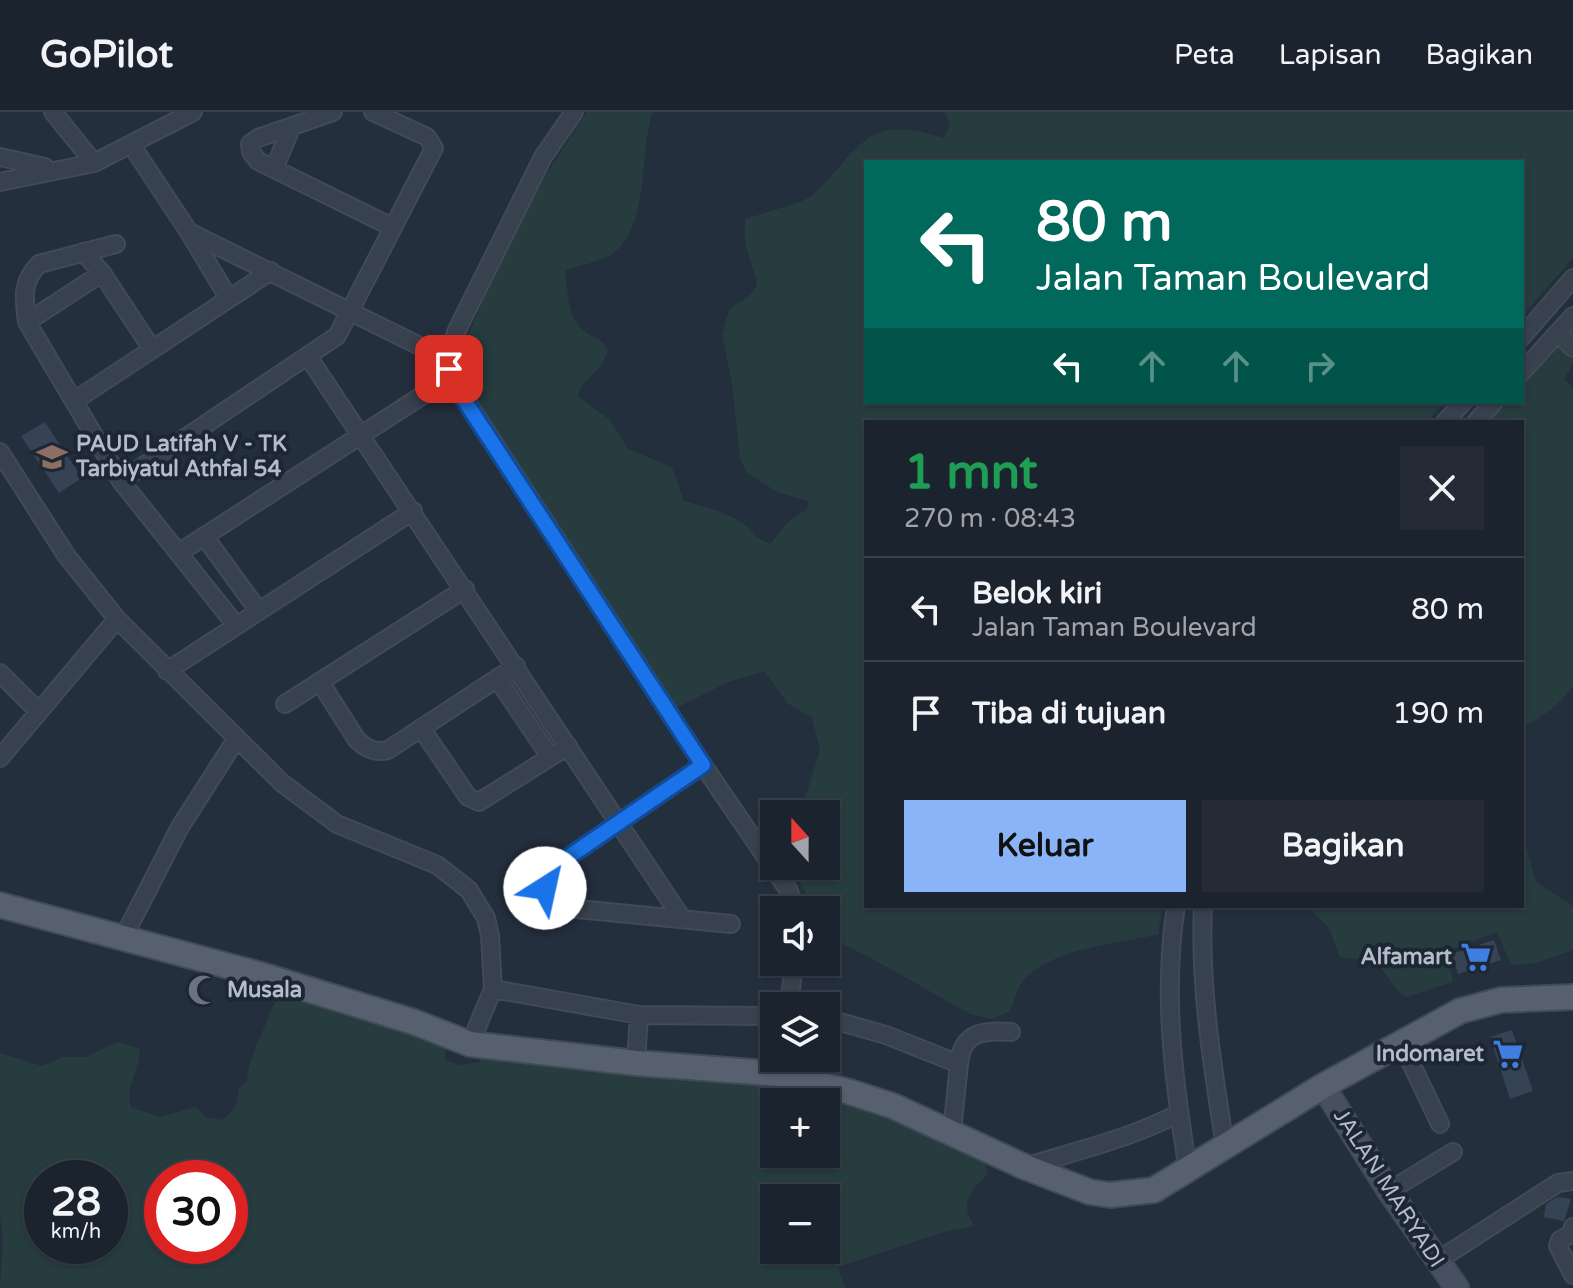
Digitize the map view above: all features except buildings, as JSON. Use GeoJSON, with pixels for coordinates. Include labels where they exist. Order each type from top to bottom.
{"type":"FeatureCollection","features":[{"type":"Feature","properties":{"kind":"main road"},"geometry":{"type":"LineString","coordinates":[[0,905],[258,974],[414,1022],[470,1044],[636,1063],[760,1066]]}},
{"type":"Feature","properties":{"kind":"main road"},"geometry":{"type":"LineString","coordinates":[[799,1072],[893,1106],[1025,1167],[1090,1192],[1110,1195],[1154,1190],[1323,1086],[1401,1042],[1481,1003],[1519,998],[1573,997]]}},
{"type":"Feature","properties":{"kind":"street"},"geometry":{"type":"LineString","coordinates":[[53,112],[94,163]]}},
{"type":"Feature","properties":{"kind":"street"},"geometry":{"type":"LineString","coordinates":[[0,182],[94,163],[193,112]]}},
{"type":"Feature","properties":{"kind":"street"},"geometry":{"type":"LineString","coordinates":[[333,112],[268,133],[250,144],[258,161],[392,227]]}},
{"type":"Feature","properties":{"kind":"street"},"geometry":{"type":"LineString","coordinates":[[121,481],[309,358],[337,336],[432,154],[433,144],[427,137],[373,112]]}},
{"type":"Feature","properties":{"kind":"street"},"geometry":{"type":"LineString","coordinates":[[574,112],[543,157],[456,332],[448,360],[451,377],[791,896]]}},
{"type":"Feature","properties":{"kind":"street"},"geometry":{"type":"LineString","coordinates":[[274,169],[292,126]]}},
{"type":"Feature","properties":{"kind":"street"},"geometry":{"type":"LineString","coordinates":[[132,146],[229,299]]}},
{"type":"Feature","properties":{"kind":"street"},"geometry":{"type":"LineString","coordinates":[[0,157],[60,170]]}},
{"type":"Feature","properties":{"kind":"street"},"geometry":{"type":"LineString","coordinates":[[189,232],[448,360]]}},
{"type":"Feature","properties":{"kind":"street"},"geometry":{"type":"LineString","coordinates":[[116,244],[39,264],[31,272],[23,294],[27,322],[121,481],[235,624]]}},
{"type":"Feature","properties":{"kind":"street"},"geometry":{"type":"LineString","coordinates":[[83,252],[102,273],[152,349]]}},
{"type":"Feature","properties":{"kind":"street"},"geometry":{"type":"LineString","coordinates":[[74,401],[271,271]]}},
{"type":"Feature","properties":{"kind":"street"},"geometry":{"type":"LineString","coordinates":[[27,322],[102,273]]}},
{"type":"Feature","properties":{"kind":"street"},"geometry":{"type":"LineString","coordinates":[[1524,335],[1573,278]]}},
{"type":"Feature","properties":{"kind":"street"},"geometry":{"type":"LineString","coordinates":[[1524,370],[1573,316]]}},
{"type":"Feature","properties":{"kind":"street"},"geometry":{"type":"LineString","coordinates":[[1557,333],[1573,348]]}},
{"type":"Feature","properties":{"kind":"street"},"geometry":{"type":"LineString","coordinates":[[309,358],[681,917]]}},
{"type":"Feature","properties":{"kind":"street"},"geometry":{"type":"LineString","coordinates":[[180,552],[451,377]]}},
{"type":"Feature","properties":{"kind":"street"},"geometry":{"type":"LineString","coordinates":[[1447,420],[1461,404]]}},
{"type":"Feature","properties":{"kind":"street"},"geometry":{"type":"LineString","coordinates":[[1478,420],[1492,404]]}},
{"type":"Feature","properties":{"kind":"street"},"geometry":{"type":"LineString","coordinates":[[0,452],[66,555],[117,619],[282,783],[337,824],[437,865],[469,890],[486,918],[493,989],[470,1044]]}},
{"type":"Feature","properties":{"kind":"street"},"geometry":{"type":"LineString","coordinates":[[167,671],[413,511]]}},
{"type":"Feature","properties":{"kind":"street"},"geometry":{"type":"LineString","coordinates":[[204,536],[258,610]]}},
{"type":"Feature","properties":{"kind":"street"},"geometry":{"type":"LineString","coordinates":[[285,704],[465,589]]}},
{"type":"Feature","properties":{"kind":"street"},"geometry":{"type":"LineString","coordinates":[[0,758],[117,619]]}},
{"type":"Feature","properties":{"kind":"street"},"geometry":{"type":"LineString","coordinates":[[320,682],[365,747],[379,752],[388,750],[516,666]]}},
{"type":"Feature","properties":{"kind":"street"},"geometry":{"type":"LineString","coordinates":[[0,673],[38,711]]}},
{"type":"Feature","properties":{"kind":"street"},"geometry":{"type":"LineString","coordinates":[[497,678],[550,757]]}},
{"type":"Feature","properties":{"kind":"street"},"geometry":{"type":"LineString","coordinates":[[421,728],[473,801],[485,799],[568,746]]}},
{"type":"Feature","properties":{"kind":"street"},"geometry":{"type":"LineString","coordinates":[[122,940],[180,827],[237,738]]}},
{"type":"Feature","properties":{"kind":"street"},"geometry":{"type":"LineString","coordinates":[[703,765],[544,875],[552,905],[731,924]]}},
{"type":"Feature","properties":{"kind":"street"},"geometry":{"type":"LineString","coordinates":[[1176,908],[1169,975],[1179,1113],[1188,1170]]}},
{"type":"Feature","properties":{"kind":"street"},"geometry":{"type":"LineString","coordinates":[[1203,908],[1210,1045],[1225,1147]]}},
{"type":"Feature","properties":{"kind":"street"},"geometry":{"type":"LineString","coordinates":[[493,989],[639,1015],[760,1016]]}},
{"type":"Feature","properties":{"kind":"street"},"geometry":{"type":"LineString","coordinates":[[636,1063],[639,1015]]}},
{"type":"Feature","properties":{"kind":"street"},"geometry":{"type":"LineString","coordinates":[[840,1022],[886,1035],[959,1064]]}},
{"type":"Feature","properties":{"kind":"street"},"geometry":{"type":"LineString","coordinates":[[952,1132],[962,1046],[968,1039],[987,1032],[1011,1032]]}},
{"type":"Feature","properties":{"kind":"street"},"geometry":{"type":"LineString","coordinates":[[1401,1042],[1440,1124]]}},
{"type":"Feature","properties":{"kind":"street","name":"JALAN MARYADI"},"geometry":{"type":"LineString","coordinates":[[1323,1086],[1389,1191],[1457,1288]]}},
{"type":"Feature","properties":{"kind":"street"},"geometry":{"type":"LineString","coordinates":[[1025,1167],[1094,1148],[1152,1127],[1179,1113]]}},
{"type":"Feature","properties":{"kind":"street"},"geometry":{"type":"LineString","coordinates":[[1389,1191],[1453,1152]]}},
{"type":"Feature","properties":{"kind":"street"},"geometry":{"type":"LineString","coordinates":[[1437,1261],[1558,1183],[1573,1181]]}},
{"type":"Feature","properties":{"kind":"street"},"geometry":{"type":"LineString","coordinates":[[1573,1227],[1571,1234],[1560,1240],[1558,1246],[1573,1275]]}},
{"type":"Feature","properties":{"kind":"green space"},"geometry":{"type":"Polygon","coordinates":[[[587,112],[653,112],[641,190],[631,230],[621,246],[607,257],[565,270],[576,323],[608,349],[602,363],[577,396],[610,420],[628,449],[672,467],[684,501],[731,517],[770,544],[788,522],[807,509],[809,501],[779,493],[746,472],[740,459],[732,383],[722,335],[729,310],[751,294],[757,282],[745,242],[745,219],[813,195],[855,149],[881,132],[897,129],[943,138],[950,126],[945,112],[1573,112],[1573,258],[1524,314],[1524,160],[864,160],[864,404],[1443,404],[1429,420],[864,420],[864,908],[1163,908],[1158,934],[1082,950],[1045,964],[1030,974],[1019,987],[1010,1011],[992,1019],[970,1014],[840,942],[840,896],[807,896],[799,880],[840,880],[840,800],[804,800],[820,750],[812,718],[787,703],[764,671],[728,682],[676,708],[463,379],[460,355],[490,283],[546,174],[587,112]]]}},
{"type":"Feature","properties":{"kind":"green space"},"geometry":{"type":"Polygon","coordinates":[[[1573,321],[1573,364],[1564,379],[1573,388],[1573,686],[1550,710],[1524,726],[1524,420],[1483,420],[1497,404],[1524,404],[1524,375],[1573,321]]]}},
{"type":"Feature","properties":{"kind":"green space"},"geometry":{"type":"Polygon","coordinates":[[[1524,840],[1536,882],[1573,906],[1573,950],[1536,963],[1511,965],[1497,932],[1447,951],[1453,982],[1406,997],[1378,965],[1340,957],[1329,928],[1313,912],[1313,908],[1524,908],[1524,840]]]}},
{"type":"Feature","properties":{"kind":"green space"},"geometry":{"type":"Polygon","coordinates":[[[284,999],[346,1006],[380,1025],[435,1040],[446,1051],[445,1060],[461,1065],[479,1062],[482,1055],[801,1088],[760,1088],[760,1168],[840,1168],[840,1099],[909,1120],[984,1160],[988,1174],[972,1192],[967,1203],[974,1226],[944,1232],[838,1267],[845,1288],[0,1288],[3,1240],[0,1217],[0,1053],[42,1066],[63,1057],[85,1057],[118,1042],[140,1049],[129,1094],[131,1107],[159,1117],[196,1107],[206,1117],[223,1120],[236,1106],[239,1088],[247,1082],[253,1054],[277,1000],[284,999]]]}},
{"type":"Feature","properties":{"kind":"place","name":"PAUD Latifah V - TK Tarbiyatul Athfal 54"},"geometry":{"type":"Point","coordinates":[52,457]}},
{"type":"Feature","properties":{"kind":"place","name":"Alfamart"},"geometry":{"type":"Point","coordinates":[1476,957]}},
{"type":"Feature","properties":{"kind":"place","name":"Musala"},"geometry":{"type":"Point","coordinates":[203,990]}},
{"type":"Feature","properties":{"kind":"place","name":"Indomaret"},"geometry":{"type":"Point","coordinates":[1508,1054]}},
{"type":"Feature","properties":{"kind":"route"},"geometry":{"type":"LineString","coordinates":[[449,369],[457,389],[703,765],[548,871],[544,875],[545,888]]}}]}
